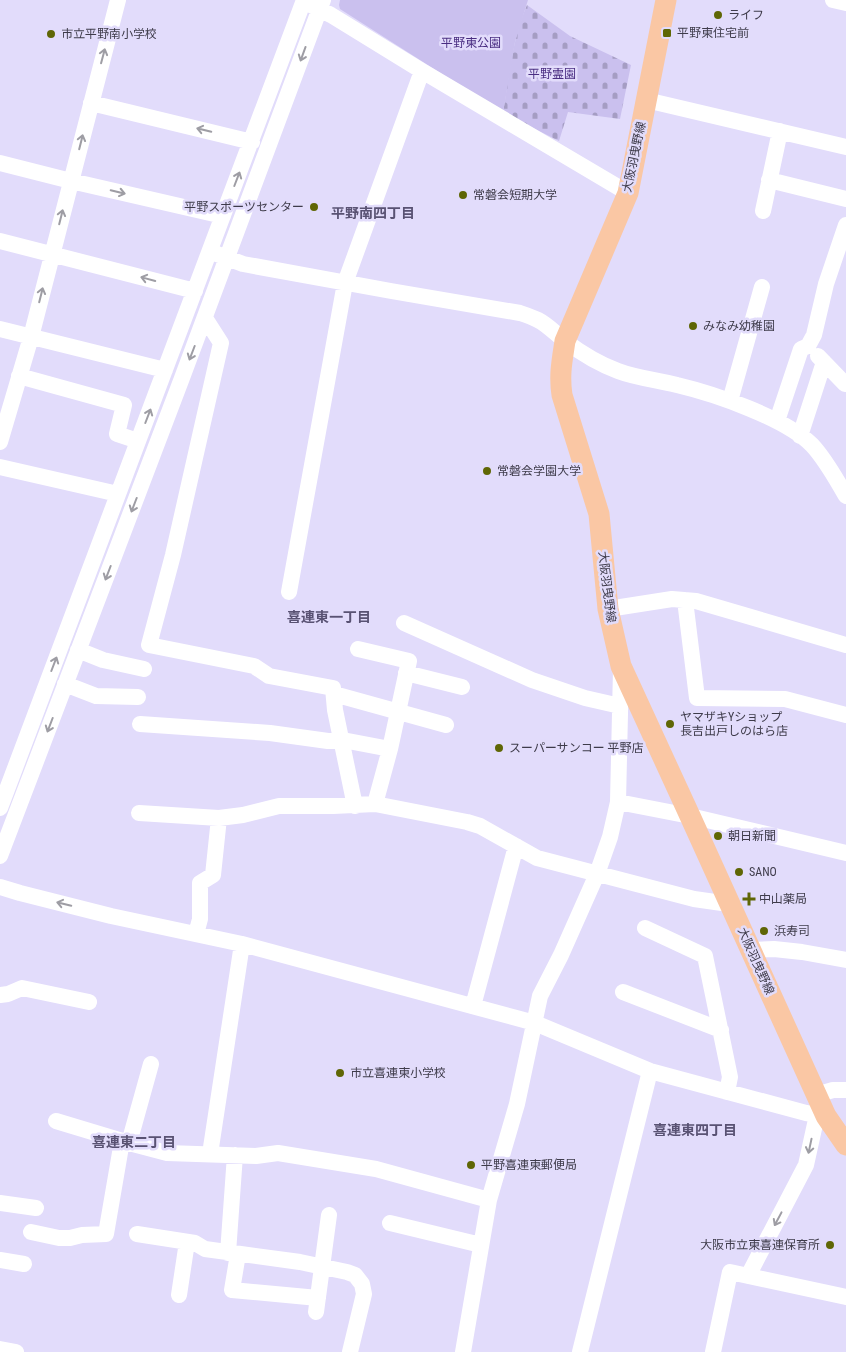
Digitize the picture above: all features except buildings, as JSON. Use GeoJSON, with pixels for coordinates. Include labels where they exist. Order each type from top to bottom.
{"type":"FeatureCollection","features":[{"type":"Feature","properties":{"kind":"main road","name":"大阪羽曳野線"},"geometry":{"type":"LineString","coordinates":[[666,0],[628,193],[566,341],[560,367],[562,396],[599,514],[608,609],[621,666],[820,1109],[846,1145]]}},
{"type":"Feature","properties":{"kind":"street"},"geometry":{"type":"LineString","coordinates":[[0,442],[31,337],[118,0]]}},
{"type":"Feature","properties":{"kind":"street"},"geometry":{"type":"LineString","coordinates":[[0,808],[252,142],[302,0],[321,4],[422,71],[628,193]]}},
{"type":"Feature","properties":{"kind":"street"},"geometry":{"type":"LineString","coordinates":[[833,0],[846,3]]}},
{"type":"Feature","properties":{"kind":"street"},"geometry":{"type":"LineString","coordinates":[[0,856],[126,528],[321,4]]}},
{"type":"Feature","properties":{"kind":"street"},"geometry":{"type":"LineString","coordinates":[[289,592],[345,283],[422,71]]}},
{"type":"Feature","properties":{"kind":"street"},"geometry":{"type":"LineString","coordinates":[[646,100],[846,147]]}},
{"type":"Feature","properties":{"kind":"street"},"geometry":{"type":"LineString","coordinates":[[91,103],[252,142]]}},
{"type":"Feature","properties":{"kind":"street"},"geometry":{"type":"LineString","coordinates":[[763,211],[780,130]]}},
{"type":"Feature","properties":{"kind":"street"},"geometry":{"type":"LineString","coordinates":[[0,163],[223,216]]}},
{"type":"Feature","properties":{"kind":"street"},"geometry":{"type":"LineString","coordinates":[[769,180],[846,199]]}},
{"type":"Feature","properties":{"kind":"street"},"geometry":{"type":"LineString","coordinates":[[777,421],[801,349],[808,346],[814,335],[826,284],[846,224]]}},
{"type":"Feature","properties":{"kind":"street"},"geometry":{"type":"LineString","coordinates":[[0,240],[195,291]]}},
{"type":"Feature","properties":{"kind":"street"},"geometry":{"type":"LineString","coordinates":[[210,252],[243,264],[520,313],[539,320],[592,359],[618,372],[678,385],[730,401],[777,421],[812,445],[823,458],[846,496]]}},
{"type":"Feature","properties":{"kind":"street"},"geometry":{"type":"LineString","coordinates":[[730,401],[762,287]]}},
{"type":"Feature","properties":{"kind":"street"},"geometry":{"type":"LineString","coordinates":[[205,318],[221,343],[173,555],[149,645],[254,666],[269,676],[332,688],[340,741],[355,806]]}},
{"type":"Feature","properties":{"kind":"street"},"geometry":{"type":"LineString","coordinates":[[0,329],[165,370]]}},
{"type":"Feature","properties":{"kind":"street"},"geometry":{"type":"LineString","coordinates":[[808,346],[845,384]]}},
{"type":"Feature","properties":{"kind":"street"},"geometry":{"type":"LineString","coordinates":[[800,436],[824,362]]}},
{"type":"Feature","properties":{"kind":"street"},"geometry":{"type":"LineString","coordinates":[[19,376],[124,406],[117,434],[138,441]]}},
{"type":"Feature","properties":{"kind":"street"},"geometry":{"type":"LineString","coordinates":[[0,467],[118,494]]}},
{"type":"Feature","properties":{"kind":"street"},"geometry":{"type":"LineString","coordinates":[[109,518],[126,528]]}},
{"type":"Feature","properties":{"kind":"street"},"geometry":{"type":"LineString","coordinates":[[608,609],[672,599],[696,601],[846,645]]}},
{"type":"Feature","properties":{"kind":"street"},"geometry":{"type":"LineString","coordinates":[[685,600],[698,698],[785,699],[846,715]]}},
{"type":"Feature","properties":{"kind":"street"},"geometry":{"type":"LineString","coordinates":[[404,623],[532,680],[585,698],[620,706]]}},
{"type":"Feature","properties":{"kind":"street"},"geometry":{"type":"LineString","coordinates":[[358,648],[409,661],[390,749],[375,804]]}},
{"type":"Feature","properties":{"kind":"street"},"geometry":{"type":"LineString","coordinates":[[78,650],[103,660],[144,669]]}},
{"type":"Feature","properties":{"kind":"street"},"geometry":{"type":"LineString","coordinates":[[462,1352],[489,1200],[517,1104],[540,996],[561,955],[597,874],[610,837],[618,802],[621,666]]}},
{"type":"Feature","properties":{"kind":"street"},"geometry":{"type":"LineString","coordinates":[[406,673],[462,687]]}},
{"type":"Feature","properties":{"kind":"street"},"geometry":{"type":"LineString","coordinates":[[65,684],[96,696],[138,697]]}},
{"type":"Feature","properties":{"kind":"street"},"geometry":{"type":"LineString","coordinates":[[334,694],[446,725]]}},
{"type":"Feature","properties":{"kind":"street"},"geometry":{"type":"LineString","coordinates":[[140,724],[270,733],[328,741],[348,741],[390,749]]}},
{"type":"Feature","properties":{"kind":"street"},"geometry":{"type":"LineString","coordinates":[[618,802],[690,816],[846,853]]}},
{"type":"Feature","properties":{"kind":"street"},"geometry":{"type":"LineString","coordinates":[[139,813],[219,818],[243,815],[279,806],[355,806],[375,804],[480,826],[537,858],[694,900],[729,904]]}},
{"type":"Feature","properties":{"kind":"street"},"geometry":{"type":"LineString","coordinates":[[196,934],[200,919],[200,883],[213,875],[219,818]]}},
{"type":"Feature","properties":{"kind":"street"},"geometry":{"type":"LineString","coordinates":[[473,1006],[516,846]]}},
{"type":"Feature","properties":{"kind":"street"},"geometry":{"type":"LineString","coordinates":[[0,886],[20,893],[111,916],[242,944],[473,1006],[534,1023],[650,1071],[806,1113],[820,1109]]}},
{"type":"Feature","properties":{"kind":"street"},"geometry":{"type":"LineString","coordinates":[[645,928],[705,956],[730,1077],[727,1092]]}},
{"type":"Feature","properties":{"kind":"street"},"geometry":{"type":"LineString","coordinates":[[210,1154],[242,944]]}},
{"type":"Feature","properties":{"kind":"street"},"geometry":{"type":"LineString","coordinates":[[750,950],[774,949],[846,960]]}},
{"type":"Feature","properties":{"kind":"street"},"geometry":{"type":"LineString","coordinates":[[0,995],[22,988],[90,1002]]}},
{"type":"Feature","properties":{"kind":"street"},"geometry":{"type":"LineString","coordinates":[[623,992],[721,1030]]}},
{"type":"Feature","properties":{"kind":"street"},"geometry":{"type":"LineString","coordinates":[[31,1232],[65,1238],[106,1234],[125,1142],[151,1064]]}},
{"type":"Feature","properties":{"kind":"street"},"geometry":{"type":"LineString","coordinates":[[580,1352],[650,1071]]}},
{"type":"Feature","properties":{"kind":"street"},"geometry":{"type":"LineString","coordinates":[[748,1276],[806,1165],[820,1109],[833,1090],[846,1090]]}},
{"type":"Feature","properties":{"kind":"street"},"geometry":{"type":"LineString","coordinates":[[56,1121],[167,1153],[256,1156],[278,1153],[376,1169],[489,1200]]}},
{"type":"Feature","properties":{"kind":"street"},"geometry":{"type":"LineString","coordinates":[[235,1155],[232,1290],[317,1305],[329,1215]]}},
{"type":"Feature","properties":{"kind":"street"},"geometry":{"type":"LineString","coordinates":[[0,1203],[36,1208]]}},
{"type":"Feature","properties":{"kind":"street"},"geometry":{"type":"LineString","coordinates":[[390,1223],[481,1244]]}},
{"type":"Feature","properties":{"kind":"street"},"geometry":{"type":"LineString","coordinates":[[137,1234],[195,1243],[205,1249],[322,1266],[355,1275],[362,1284],[364,1294],[350,1352]]}},
{"type":"Feature","properties":{"kind":"street"},"geometry":{"type":"LineString","coordinates":[[179,1295],[187,1242]]}},
{"type":"Feature","properties":{"kind":"street"},"geometry":{"type":"LineString","coordinates":[[0,1260],[24,1264]]}},
{"type":"Feature","properties":{"kind":"street"},"geometry":{"type":"LineString","coordinates":[[713,1352],[730,1272],[846,1297]]}},
{"type":"Feature","properties":{"kind":"street"},"geometry":{"type":"LineString","coordinates":[[0,1349],[16,1352]]}},
{"type":"Feature","properties":{"kind":"green space","name":"平野東公園"},"geometry":{"type":"Polygon","coordinates":[[[340,0],[528,0],[515,42],[503,113],[340,9],[340,0]]]}},
{"type":"Feature","properties":{"kind":"green space","name":"平野霊園"},"geometry":{"type":"Polygon","coordinates":[[[527,5],[570,36],[631,65],[620,119],[568,112],[559,141],[503,113],[514,45],[527,5]]]}},
{"type":"Feature","properties":{"kind":"place","name":"ライフ"},"geometry":{"type":"Point","coordinates":[718,15]}},
{"type":"Feature","properties":{"kind":"place","name":"平野東住宅前"},"geometry":{"type":"Point","coordinates":[667,33]}},
{"type":"Feature","properties":{"kind":"place","name":"市立平野南小学校"},"geometry":{"type":"Point","coordinates":[51,34]}},
{"type":"Feature","properties":{"kind":"place","name":"常磐会短期大学"},"geometry":{"type":"Point","coordinates":[463,195]}},
{"type":"Feature","properties":{"kind":"place","name":"平野スポーツセンター"},"geometry":{"type":"Point","coordinates":[314,207]}},
{"type":"Feature","properties":{"kind":"place","name":"みなみ幼稚園"},"geometry":{"type":"Point","coordinates":[693,326]}},
{"type":"Feature","properties":{"kind":"place","name":"常磐会学園大学"},"geometry":{"type":"Point","coordinates":[487,471]}},
{"type":"Feature","properties":{"kind":"place","name":"ヤマザキYショップ 長吉出戸しのはら店"},"geometry":{"type":"Point","coordinates":[670,724]}},
{"type":"Feature","properties":{"kind":"place","name":"スーパーサンコー 平野店"},"geometry":{"type":"Point","coordinates":[499,748]}},
{"type":"Feature","properties":{"kind":"place","name":"朝日新聞"},"geometry":{"type":"Point","coordinates":[718,836]}},
{"type":"Feature","properties":{"kind":"place","name":"SANO"},"geometry":{"type":"Point","coordinates":[739,872]}},
{"type":"Feature","properties":{"kind":"place","name":"中山薬局"},"geometry":{"type":"Point","coordinates":[749,899]}},
{"type":"Feature","properties":{"kind":"place","name":"浜寿司"},"geometry":{"type":"Point","coordinates":[764,931]}},
{"type":"Feature","properties":{"kind":"place","name":"市立喜連東小学校"},"geometry":{"type":"Point","coordinates":[340,1073]}},
{"type":"Feature","properties":{"kind":"place","name":"平野喜連東郵便局"},"geometry":{"type":"Point","coordinates":[471,1165]}},
{"type":"Feature","properties":{"kind":"place","name":"大阪市立東喜連保育所"},"geometry":{"type":"Point","coordinates":[830,1245]}},
{"type":"Feature","properties":{"kind":"district","name":"平野南四丁目"},"geometry":{"type":"Point","coordinates":[373,213]}},
{"type":"Feature","properties":{"kind":"district","name":"喜連東一丁目"},"geometry":{"type":"Point","coordinates":[329,617]}},
{"type":"Feature","properties":{"kind":"district","name":"喜連東四丁目"},"geometry":{"type":"Point","coordinates":[695,1130]}},
{"type":"Feature","properties":{"kind":"district","name":"喜連東二丁目"},"geometry":{"type":"Point","coordinates":[134,1142]}}]}
